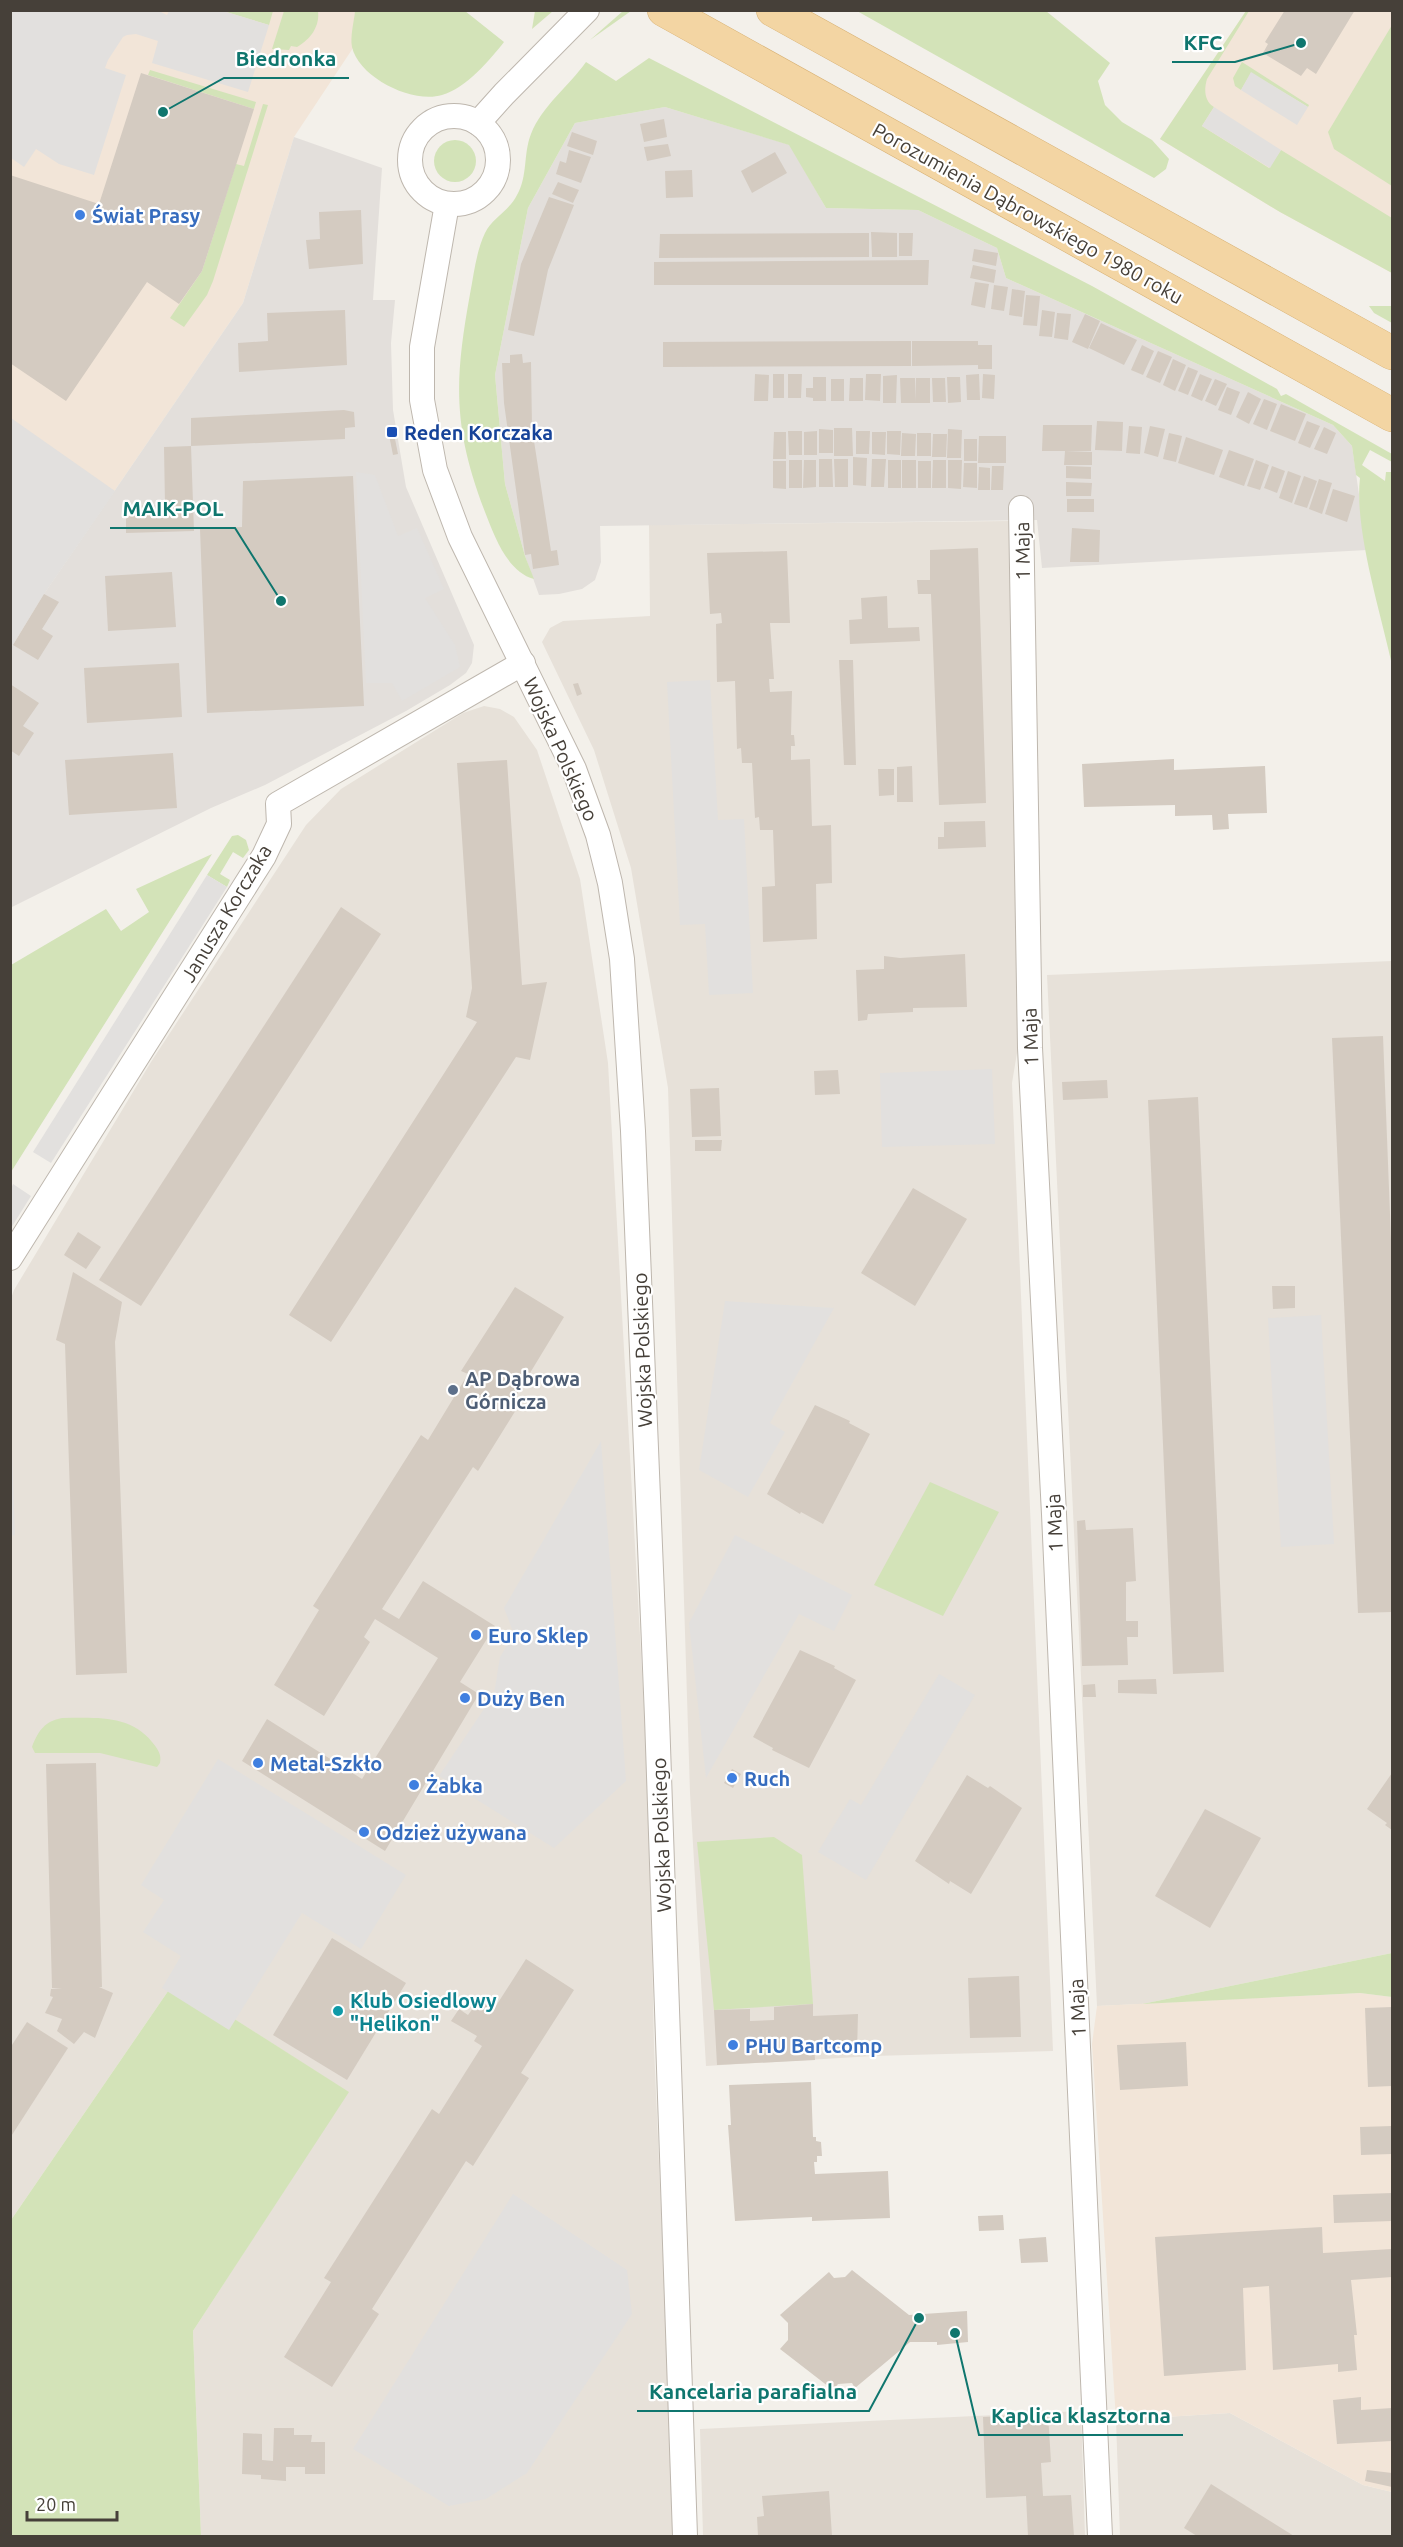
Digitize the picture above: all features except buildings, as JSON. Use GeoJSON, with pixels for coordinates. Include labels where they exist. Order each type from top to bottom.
{"type":"FeatureCollection","features":[{"type":"Feature","properties":{"kind":"main road","name":"Porozumienia Dąbrowskiego 1980 roku"},"geometry":{"type":"LineString","coordinates":[[664,10],[1392,415]]}},
{"type":"Feature","properties":{"kind":"main road"},"geometry":{"type":"LineString","coordinates":[[773,10],[1392,353]]}},
{"type":"Feature","properties":{"kind":"street"},"geometry":{"type":"LineString","coordinates":[[478,123],[587,10]]}},
{"type":"Feature","properties":{"kind":"street"},"geometry":{"type":"LineString","coordinates":[[459,116],[478,123],[489,133],[496,147],[499,161],[496,176],[488,189],[476,199],[462,204],[447,204],[433,199],[421,189],[413,177],[410,162],[412,147],[418,134],[428,124],[440,118],[459,116]]}},
{"type":"Feature","properties":{"kind":"street","name":"Wojska Polskiego"},"geometry":{"type":"LineString","coordinates":[[447,204],[422,347],[422,400],[429,443],[441,490],[451,515],[574,769],[598,835],[612,893],[622,958],[633,1131],[657,1717],[685,2536]]}},
{"type":"Feature","properties":{"kind":"street","name":"1 Maja"},"geometry":{"type":"LineString","coordinates":[[1021,508],[1030,1048],[1100,2536]]}},
{"type":"Feature","properties":{"kind":"street","name":"Janusza Korczaka"},"geometry":{"type":"LineString","coordinates":[[10,1258],[264,856],[279,824],[278,804],[523,663]]}},
{"type":"Feature","properties":{"kind":"shaded area"},"geometry":{"type":"Polygon","coordinates":[[[157,10],[167,15],[169,11],[223,11],[269,25],[248,92],[152,63],[158,41],[136,34],[127,35],[123,37],[105,68],[126,75],[94,175],[59,164],[36,149],[24,167],[11,158],[11,11],[157,10]]]}},
{"type":"Feature","properties":{"kind":"shaded area"},"geometry":{"type":"Polygon","coordinates":[[[11,11],[355,11],[353,48],[294,137],[243,303],[44,594],[11,648],[11,11]]]}},
{"type":"Feature","properties":{"kind":"shaded area"},"geometry":{"type":"Polygon","coordinates":[[[1246,11],[1392,11],[1392,273],[1280,212],[1160,139],[1246,11]]]}},
{"type":"Feature","properties":{"kind":"shaded area"},"geometry":{"type":"Polygon","coordinates":[[[1251,72],[1308,107],[1297,125],[1241,90],[1251,72]]]}},
{"type":"Feature","properties":{"kind":"shaded area"},"geometry":{"type":"Polygon","coordinates":[[[665,107],[790,145],[826,208],[918,210],[997,248],[1006,278],[1333,425],[1352,446],[1367,550],[1042,568],[1037,520],[600,526],[601,562],[595,580],[582,589],[539,595],[525,556],[505,484],[495,375],[528,208],[575,123],[665,107]]]}},
{"type":"Feature","properties":{"kind":"shaded area"},"geometry":{"type":"Polygon","coordinates":[[[1214,107],[1281,150],[1270,168],[1202,126],[1214,107]]]}},
{"type":"Feature","properties":{"kind":"shaded area"},"geometry":{"type":"Polygon","coordinates":[[[294,137],[382,168],[373,300],[395,300],[391,343],[393,410],[406,487],[474,645],[472,663],[466,673],[450,685],[406,711],[265,785],[211,808],[12,907],[11,913],[11,648],[44,594],[243,303],[294,137]]]}},
{"type":"Feature","properties":{"kind":"shaded area"},"geometry":{"type":"Polygon","coordinates":[[[11,418],[115,491],[44,594],[11,648],[11,418]]]}},
{"type":"Feature","properties":{"kind":"shaded area"},"geometry":{"type":"Polygon","coordinates":[[[356,472],[375,475],[398,536],[417,528],[444,589],[425,598],[455,645],[460,667],[402,701],[392,683],[366,683],[356,472]]]}},
{"type":"Feature","properties":{"kind":"shaded area"},"geometry":{"type":"Polygon","coordinates":[[[1011,521],[1022,1023],[1012,1083],[1053,2051],[873,2056],[706,2066],[690,1793],[668,1088],[631,868],[594,750],[542,642],[550,628],[563,621],[650,616],[649,525],[1011,521]]]}},
{"type":"Feature","properties":{"kind":"shaded area"},"geometry":{"type":"Polygon","coordinates":[[[710,680],[718,820],[744,819],[753,993],[709,995],[705,924],[680,925],[667,682],[710,680]]]}},
{"type":"Feature","properties":{"kind":"shaded area"},"geometry":{"type":"Polygon","coordinates":[[[484,706],[500,709],[514,717],[537,750],[580,879],[608,1063],[649,1797],[654,2047],[675,2536],[201,2536],[193,2331],[348,2092],[175,1981],[11,2220],[10,1301],[14,1290],[151,1062],[306,825],[341,789],[463,713],[484,706]]]}},
{"type":"Feature","properties":{"kind":"shaded area"},"geometry":{"type":"Polygon","coordinates":[[[207,875],[227,887],[51,1163],[33,1152],[207,875]]]}},
{"type":"Feature","properties":{"kind":"shaded area"},"geometry":{"type":"Polygon","coordinates":[[[1392,961],[1392,1953],[1142,2004],[1097,2006],[1047,975],[1392,961]]]}},
{"type":"Feature","properties":{"kind":"shaded area"},"geometry":{"type":"Polygon","coordinates":[[[992,1069],[995,1144],[882,1147],[880,1073],[992,1069]]]}},
{"type":"Feature","properties":{"kind":"shaded area"},"geometry":{"type":"Polygon","coordinates":[[[13,1184],[31,1196],[11,1228],[11,1189],[13,1184]]]}},
{"type":"Feature","properties":{"kind":"shaded area"},"geometry":{"type":"Polygon","coordinates":[[[725,1301],[834,1308],[770,1423],[785,1432],[748,1497],[699,1470],[725,1301]]]}},
{"type":"Feature","properties":{"kind":"shaded area"},"geometry":{"type":"Polygon","coordinates":[[[1321,1315],[1334,1544],[1281,1547],[1268,1318],[1321,1315]]]}},
{"type":"Feature","properties":{"kind":"shaded area"},"geometry":{"type":"Polygon","coordinates":[[[10,1395],[15,1535],[11,1536],[10,1535],[10,1395]]]}},
{"type":"Feature","properties":{"kind":"shaded area"},"geometry":{"type":"Polygon","coordinates":[[[601,1441],[626,1781],[554,1848],[439,1776],[494,1694],[500,1657],[514,1634],[504,1608],[601,1441]]]}},
{"type":"Feature","properties":{"kind":"shaded area"},"geometry":{"type":"Polygon","coordinates":[[[735,1535],[852,1595],[834,1631],[799,1614],[706,1778],[689,1623],[735,1535]]]}},
{"type":"Feature","properties":{"kind":"shaded area"},"geometry":{"type":"Polygon","coordinates":[[[939,1674],[975,1695],[866,1880],[818,1852],[850,1799],[861,1805],[939,1674]]]}},
{"type":"Feature","properties":{"kind":"shaded area"},"geometry":{"type":"Polygon","coordinates":[[[218,1759],[406,1875],[361,1949],[302,1913],[229,2030],[162,1988],[181,1956],[143,1932],[164,1900],[141,1885],[218,1759]]]}},
{"type":"Feature","properties":{"kind":"shaded area"},"geometry":{"type":"Polygon","coordinates":[[[1360,1993],[1392,1997],[1392,2492],[1363,2485],[1230,2413],[1116,2420],[1092,2044],[1097,2006],[1360,1993]]]}},
{"type":"Feature","properties":{"kind":"shaded area"},"geometry":{"type":"Polygon","coordinates":[[[513,2194],[627,2270],[632,2314],[527,2473],[486,2499],[449,2506],[353,2449],[513,2194]]]}},
{"type":"Feature","properties":{"kind":"shaded area"},"geometry":{"type":"Polygon","coordinates":[[[1081,2411],[1085,2536],[703,2536],[700,2429],[1081,2411]]]}},
{"type":"Feature","properties":{"kind":"shaded area"},"geometry":{"type":"Polygon","coordinates":[[[1230,2413],[1363,2485],[1392,2492],[1392,2536],[1120,2536],[1116,2420],[1230,2413]]]}},
{"type":"Feature","properties":{"kind":"green space"},"geometry":{"type":"Polygon","coordinates":[[[223,11],[273,11],[269,25],[223,11]]]}},
{"type":"Feature","properties":{"kind":"green space"},"geometry":{"type":"Polygon","coordinates":[[[284,11],[318,11],[318,22],[310,36],[297,47],[291,46],[289,50],[272,49],[284,11]]]}},
{"type":"Feature","properties":{"kind":"green space"},"geometry":{"type":"Polygon","coordinates":[[[355,11],[465,11],[504,42],[484,65],[460,86],[442,95],[417,96],[389,86],[365,69],[352,47],[355,11]]]}},
{"type":"Feature","properties":{"kind":"green space"},"geometry":{"type":"Polygon","coordinates":[[[535,11],[553,11],[532,29],[535,11]]]}},
{"type":"Feature","properties":{"kind":"green space"},"geometry":{"type":"Polygon","coordinates":[[[623,11],[631,11],[590,40],[623,11]]]}},
{"type":"Feature","properties":{"kind":"green space"},"geometry":{"type":"Polygon","coordinates":[[[857,11],[1046,11],[1110,63],[1098,81],[1105,105],[1122,122],[1152,140],[1169,159],[1166,169],[1154,178],[857,11]]]}},
{"type":"Feature","properties":{"kind":"green space"},"geometry":{"type":"Polygon","coordinates":[[[1246,11],[1249,11],[1207,79],[1206,94],[1208,101],[1214,107],[1202,126],[1269,168],[1281,150],[1392,218],[1392,273],[1280,212],[1160,139],[1246,11]]]}},
{"type":"Feature","properties":{"kind":"green space"},"geometry":{"type":"Polygon","coordinates":[[[1392,25],[1392,186],[1334,149],[1328,132],[1392,25]]]}},
{"type":"Feature","properties":{"kind":"green space"},"geometry":{"type":"Polygon","coordinates":[[[649,58],[1092,286],[1277,389],[1281,396],[1286,394],[1392,454],[1392,462],[1370,450],[1362,465],[1385,481],[1386,472],[1392,472],[1392,665],[1365,546],[1359,499],[1360,478],[1356,475],[1352,446],[1333,425],[1006,278],[997,248],[918,210],[826,208],[789,145],[665,107],[575,123],[528,208],[495,375],[505,484],[525,556],[534,579],[516,569],[503,552],[485,512],[467,455],[462,429],[459,380],[461,353],[477,255],[488,228],[514,200],[520,188],[527,149],[536,124],[549,105],[586,62],[616,81],[649,58]]]}},
{"type":"Feature","properties":{"kind":"green space"},"geometry":{"type":"Polygon","coordinates":[[[1242,62],[1309,105],[1308,107],[1251,73],[1241,90],[1235,86],[1233,78],[1242,62]]]}},
{"type":"Feature","properties":{"kind":"green space"},"geometry":{"type":"Polygon","coordinates":[[[150,70],[256,102],[254,109],[148,75],[150,70]]]}},
{"type":"Feature","properties":{"kind":"green space"},"geometry":{"type":"Polygon","coordinates":[[[263,104],[268,105],[213,281],[207,295],[184,327],[170,318],[202,271],[236,164],[244,166],[263,104]]]}},
{"type":"Feature","properties":{"kind":"green space"},"geometry":{"type":"Polygon","coordinates":[[[455,140],[463,141],[470,146],[475,153],[475,169],[470,176],[463,181],[455,182],[447,181],[440,176],[435,169],[434,161],[435,153],[440,146],[447,141],[455,140]]]}},
{"type":"Feature","properties":{"kind":"green space"},"geometry":{"type":"Polygon","coordinates":[[[1369,306],[1392,306],[1392,323],[1374,313],[1369,306]]]}},
{"type":"Feature","properties":{"kind":"green space"},"geometry":{"type":"Polygon","coordinates":[[[238,835],[246,840],[249,850],[243,858],[233,852],[220,874],[230,880],[227,887],[207,875],[232,836],[238,835]]]}},
{"type":"Feature","properties":{"kind":"green space"},"geometry":{"type":"Polygon","coordinates":[[[212,854],[11,1172],[11,965],[106,909],[121,931],[149,912],[136,889],[212,854]]]}},
{"type":"Feature","properties":{"kind":"green space"},"geometry":{"type":"Polygon","coordinates":[[[930,1482],[999,1512],[943,1616],[874,1585],[930,1482]]]}},
{"type":"Feature","properties":{"kind":"green space"},"geometry":{"type":"Polygon","coordinates":[[[62,1718],[99,1718],[133,1726],[156,1747],[160,1754],[160,1763],[157,1767],[100,1753],[35,1753],[32,1747],[40,1732],[47,1724],[62,1718]]]}},
{"type":"Feature","properties":{"kind":"green space"},"geometry":{"type":"Polygon","coordinates":[[[774,1837],[802,1855],[813,2004],[714,2010],[697,1842],[774,1837]]]}},
{"type":"Feature","properties":{"kind":"green space"},"geometry":{"type":"Polygon","coordinates":[[[1392,1953],[1392,1997],[1360,1993],[1142,2004],[1392,1953]]]}},
{"type":"Feature","properties":{"kind":"green space"},"geometry":{"type":"Polygon","coordinates":[[[175,1981],[349,2092],[193,2331],[201,2536],[11,2536],[11,2220],[175,1981]]]}},
{"type":"Feature","properties":{"kind":"place","name":"KFC"},"geometry":{"type":"Point","coordinates":[1301,43]}},
{"type":"Feature","properties":{"kind":"place","name":"Biedronka"},"geometry":{"type":"Point","coordinates":[163,112]}},
{"type":"Feature","properties":{"kind":"place","name":"Świat Prasy"},"geometry":{"type":"Point","coordinates":[80,215]}},
{"type":"Feature","properties":{"kind":"place","name":"Reden Korczaka"},"geometry":{"type":"Point","coordinates":[392,432]}},
{"type":"Feature","properties":{"kind":"place","name":"MAIK-POL"},"geometry":{"type":"Point","coordinates":[281,601]}},
{"type":"Feature","properties":{"kind":"place","name":"AP Dąbrowa Górnicza"},"geometry":{"type":"Point","coordinates":[453,1390]}},
{"type":"Feature","properties":{"kind":"place","name":"Euro Sklep"},"geometry":{"type":"Point","coordinates":[476,1635]}},
{"type":"Feature","properties":{"kind":"place","name":"Duży Ben"},"geometry":{"type":"Point","coordinates":[465,1698]}},
{"type":"Feature","properties":{"kind":"place","name":"Metal-Szkło"},"geometry":{"type":"Point","coordinates":[258,1763]}},
{"type":"Feature","properties":{"kind":"place","name":"Ruch"},"geometry":{"type":"Point","coordinates":[732,1778]}},
{"type":"Feature","properties":{"kind":"place","name":"Żabka"},"geometry":{"type":"Point","coordinates":[414,1785]}},
{"type":"Feature","properties":{"kind":"place","name":"Odzież używana"},"geometry":{"type":"Point","coordinates":[364,1832]}},
{"type":"Feature","properties":{"kind":"place","name":"Klub Osiedlowy \"Helikon\""},"geometry":{"type":"Point","coordinates":[338,2011]}},
{"type":"Feature","properties":{"kind":"place","name":"PHU Bartcomp"},"geometry":{"type":"Point","coordinates":[733,2045]}},
{"type":"Feature","properties":{"kind":"place","name":"Kancelaria parafialna"},"geometry":{"type":"Point","coordinates":[919,2318]}},
{"type":"Feature","properties":{"kind":"place","name":"Kaplica klasztorna"},"geometry":{"type":"Point","coordinates":[955,2333]}}]}
